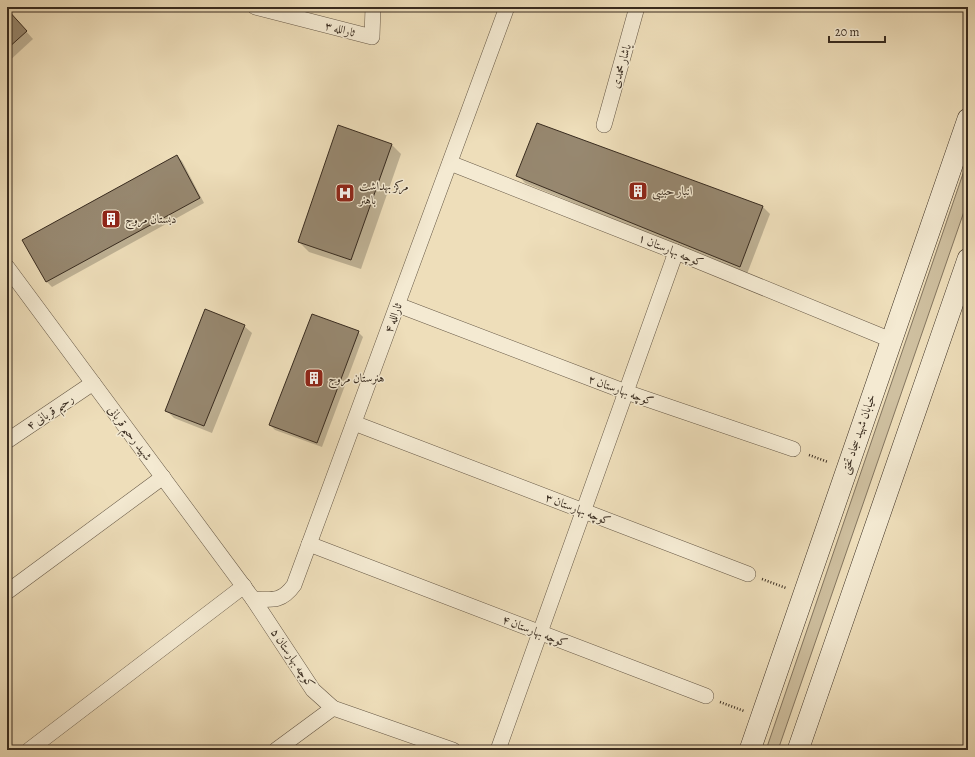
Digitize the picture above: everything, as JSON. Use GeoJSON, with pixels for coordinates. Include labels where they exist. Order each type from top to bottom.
{"type":"FeatureCollection","features":[{"type":"Feature","properties":{"kind":"main road","name":"خیابان شهید سجاد تختی"},"geometry":{"type":"LineString","coordinates":[[750,750],[846,468],[968,119]]}},
{"type":"Feature","properties":{"kind":"main road"},"geometry":{"type":"LineString","coordinates":[[798,750],[968,259]]}},
{"type":"Feature","properties":{"kind":"street","name":"ثارالله ۳"},"geometry":{"type":"LineString","coordinates":[[255,7],[372,37],[373,7]]}},
{"type":"Feature","properties":{"kind":"street","name":"ثارالله ۴"},"geometry":{"type":"LineString","coordinates":[[254,599],[272,600],[289,593],[294,585],[507,7]]}},
{"type":"Feature","properties":{"kind":"street","name":"یاشار محمدی"},"geometry":{"type":"LineString","coordinates":[[604,125],[638,7]]}},
{"type":"Feature","properties":{"kind":"street","name":"کوچه بهارستان ۱"},"geometry":{"type":"LineString","coordinates":[[450,163],[676,252],[891,340]]}},
{"type":"Feature","properties":{"kind":"street"},"geometry":{"type":"LineString","coordinates":[[498,750],[676,252]]}},
{"type":"Feature","properties":{"kind":"street","name":"شهید رحیم قربانی"},"geometry":{"type":"LineString","coordinates":[[7,267],[11,282],[93,383],[254,599]]}},
{"type":"Feature","properties":{"kind":"street","name":"کوچه بهارستان ۲"},"geometry":{"type":"LineString","coordinates":[[398,305],[626,392],[793,449]]}},
{"type":"Feature","properties":{"kind":"street","name":"رحیم قربانی ۴"},"geometry":{"type":"LineString","coordinates":[[7,441],[93,383]]}},
{"type":"Feature","properties":{"kind":"street","name":"کوچه بهارستان ۳"},"geometry":{"type":"LineString","coordinates":[[354,423],[748,574]]}},
{"type":"Feature","properties":{"kind":"street"},"geometry":{"type":"LineString","coordinates":[[7,592],[162,477]]}},
{"type":"Feature","properties":{"kind":"street","name":"کوچه بهارستان ۴"},"geometry":{"type":"LineString","coordinates":[[309,544],[706,696]]}},
{"type":"Feature","properties":{"kind":"street"},"geometry":{"type":"LineString","coordinates":[[29,750],[244,586]]}},
{"type":"Feature","properties":{"kind":"street","name":"کوچه بهارستان ۵"},"geometry":{"type":"LineString","coordinates":[[254,599],[313,690],[333,708],[453,750]]}},
{"type":"Feature","properties":{"kind":"street"},"geometry":{"type":"LineString","coordinates":[[276,750],[333,708]]}},
{"type":"Feature","properties":{"kind":"path"},"geometry":{"type":"LineString","coordinates":[[793,449],[846,468]]}},
{"type":"Feature","properties":{"kind":"path"},"geometry":{"type":"LineString","coordinates":[[748,574],[803,594]]}},
{"type":"Feature","properties":{"kind":"path"},"geometry":{"type":"LineString","coordinates":[[706,696],[761,717]]}},
{"type":"Feature","properties":{"kind":"shaded area"},"geometry":{"type":"Polygon","coordinates":[[[968,159],[968,200],[778,750],[766,750],[968,159]]]}},
{"type":"Feature","properties":{"kind":"building"},"geometry":{"type":"Polygon","coordinates":[[[7,9],[27,31],[7,49],[7,9]]]}},
{"type":"Feature","properties":{"kind":"building","name":"انبار حبیبی"},"geometry":{"type":"Polygon","coordinates":[[[537,123],[763,206],[740,267],[516,176],[537,123]]]}},
{"type":"Feature","properties":{"kind":"building","name":"مرکز بهداشت باهنر"},"geometry":{"type":"Polygon","coordinates":[[[338,125],[392,144],[351,260],[298,242],[338,125]]]}},
{"type":"Feature","properties":{"kind":"building","name":"دبستان مروج"},"geometry":{"type":"Polygon","coordinates":[[[177,155],[200,198],[46,282],[22,240],[177,155]]]}},
{"type":"Feature","properties":{"kind":"building"},"geometry":{"type":"Polygon","coordinates":[[[205,309],[245,325],[204,426],[165,411],[205,309]]]}},
{"type":"Feature","properties":{"kind":"building","name":"هنرستان مروج"},"geometry":{"type":"Polygon","coordinates":[[[312,314],[359,331],[317,443],[269,425],[312,314]]]}},
{"type":"Feature","properties":{"kind":"place","name":"انبار حبیبی"},"geometry":{"type":"Point","coordinates":[638,191]}},
{"type":"Feature","properties":{"kind":"place","name":"مرکز بهداشت باهنر"},"geometry":{"type":"Point","coordinates":[345,193]}},
{"type":"Feature","properties":{"kind":"place","name":"دبستان مروج"},"geometry":{"type":"Point","coordinates":[111,219]}},
{"type":"Feature","properties":{"kind":"place","name":"هنرستان مروج"},"geometry":{"type":"Point","coordinates":[314,378]}}]}
